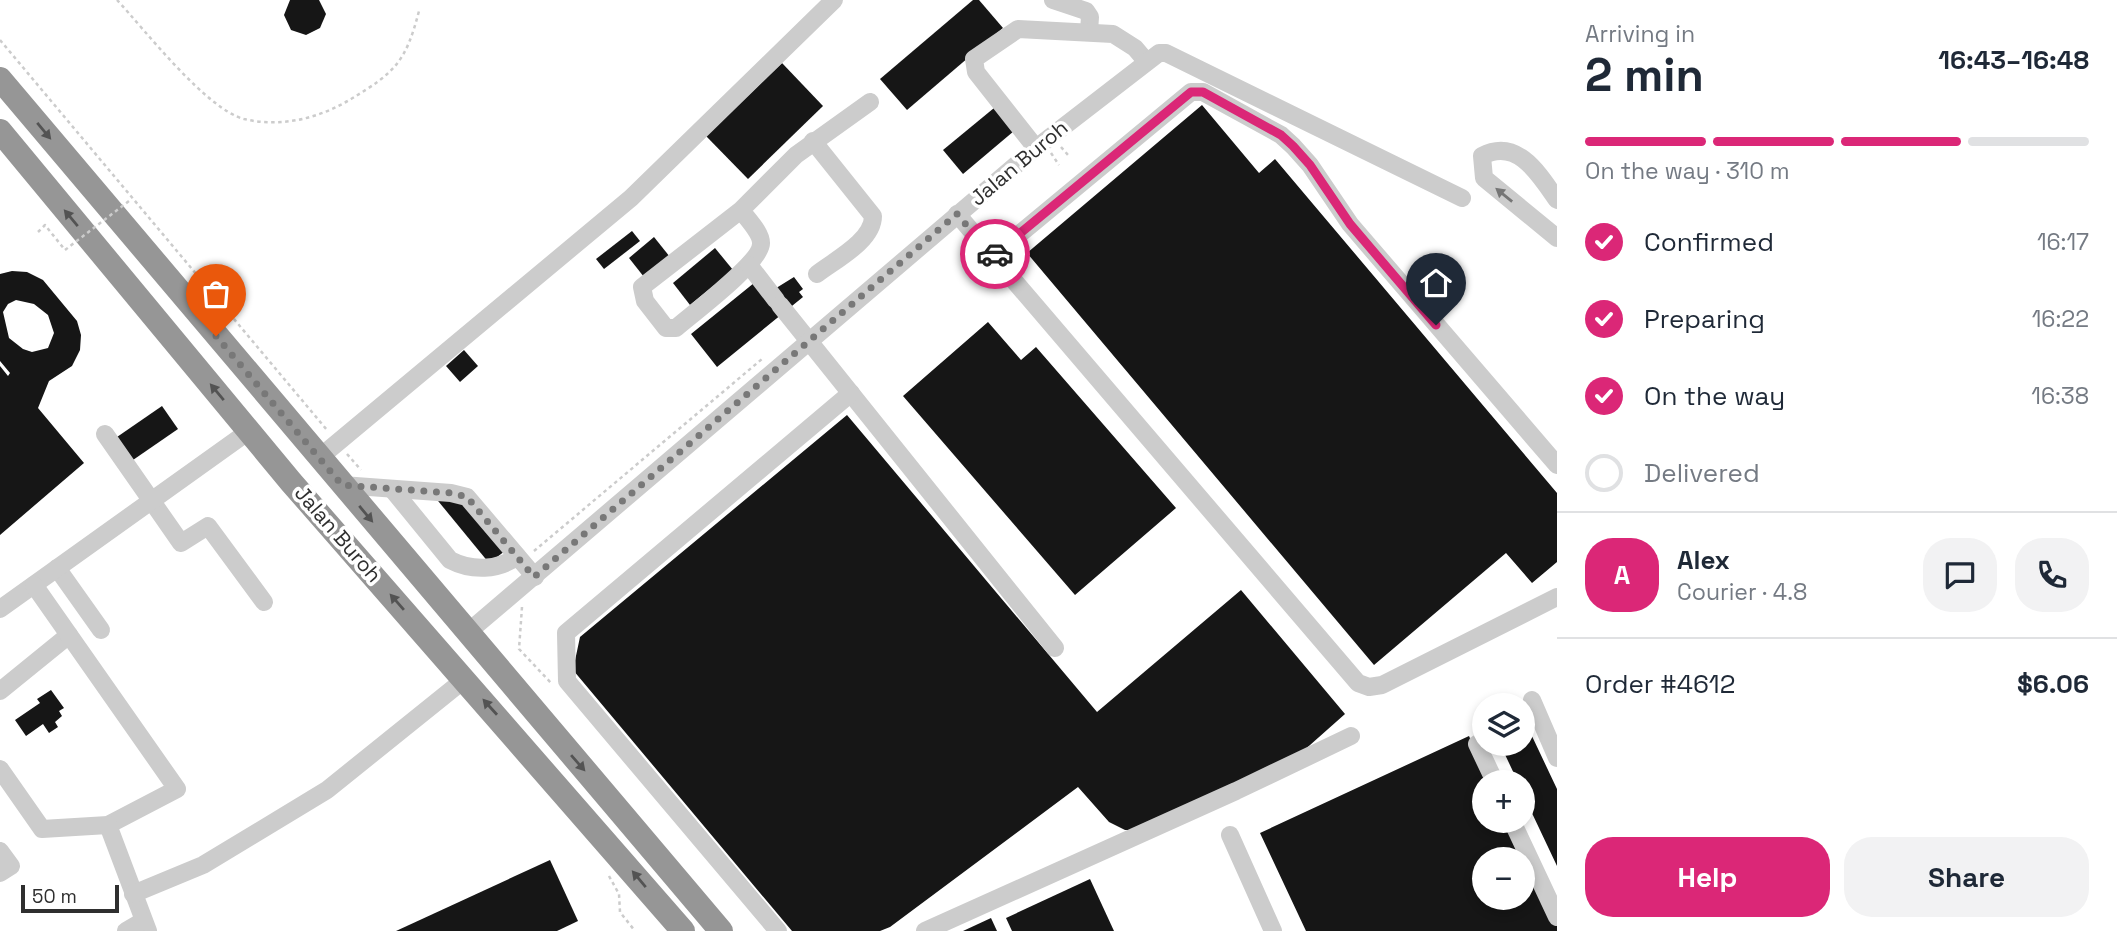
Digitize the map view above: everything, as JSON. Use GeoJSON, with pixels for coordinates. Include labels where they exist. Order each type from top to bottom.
{"type":"FeatureCollection","features":[{"type":"Feature","properties":{"kind":"highway","name":"Jalan Buroh"},"geometry":{"type":"LineString","coordinates":[[0,79],[328,451],[342,485],[721,931]]}},
{"type":"Feature","properties":{"kind":"highway","name":"Jalan Buroh"},"geometry":{"type":"LineString","coordinates":[[0,131],[249,431],[683,931]]}},
{"type":"Feature","properties":{"kind":"street"},"geometry":{"type":"LineString","coordinates":[[328,451],[631,198],[834,0]]}},
{"type":"Feature","properties":{"kind":"street"},"geometry":{"type":"LineString","coordinates":[[1053,0],[1086,11],[1090,17],[1089,32]]}},
{"type":"Feature","properties":{"kind":"street"},"geometry":{"type":"LineString","coordinates":[[1043,150],[976,72],[974,59],[1018,29],[1089,32],[1122,38],[1146,61],[1158,53],[1166,53],[1462,198]]}},
{"type":"Feature","properties":{"kind":"street","name":"Jalan Buroh"},"geometry":{"type":"LineString","coordinates":[[467,633],[811,343],[957,214],[1043,150],[1146,61]]}},
{"type":"Feature","properties":{"kind":"street"},"geometry":{"type":"LineString","coordinates":[[993,256],[1191,92],[1203,92],[1281,135],[1293,146],[1310,165],[1350,224],[1557,466]]}},
{"type":"Feature","properties":{"kind":"street"},"geometry":{"type":"LineString","coordinates":[[741,210],[761,242],[749,265],[672,329],[666,328],[642,293],[642,287],[741,210],[813,141],[870,102]]}},
{"type":"Feature","properties":{"kind":"street"},"geometry":{"type":"LineString","coordinates":[[813,141],[873,216],[873,225],[867,235],[817,274]]}},
{"type":"Feature","properties":{"kind":"street"},"geometry":{"type":"LineString","coordinates":[[1557,200],[1528,163],[1509,150],[1494,150],[1482,156],[1484,178],[1557,238]]}},
{"type":"Feature","properties":{"kind":"street"},"geometry":{"type":"LineString","coordinates":[[957,214],[1358,683],[1369,687],[1382,685],[1557,597]]}},
{"type":"Feature","properties":{"kind":"street"},"geometry":{"type":"LineString","coordinates":[[749,265],[1055,648]]}},
{"type":"Feature","properties":{"kind":"street"},"geometry":{"type":"LineString","coordinates":[[778,931],[567,681],[566,633],[851,393]]}},
{"type":"Feature","properties":{"kind":"street"},"geometry":{"type":"LineString","coordinates":[[0,609],[249,431]]}},
{"type":"Feature","properties":{"kind":"street"},"geometry":{"type":"LineString","coordinates":[[105,434],[181,543],[208,526],[264,602]]}},
{"type":"Feature","properties":{"kind":"street"},"geometry":{"type":"LineString","coordinates":[[342,485],[451,493],[467,497],[534,577]]}},
{"type":"Feature","properties":{"kind":"street"},"geometry":{"type":"LineString","coordinates":[[384,488],[450,560],[460,565],[500,567],[520,559]]}},
{"type":"Feature","properties":{"kind":"street"},"geometry":{"type":"LineString","coordinates":[[57,568],[102,630]]}},
{"type":"Feature","properties":{"kind":"street"},"geometry":{"type":"LineString","coordinates":[[0,769],[42,829],[108,825],[177,789],[34,585]]}},
{"type":"Feature","properties":{"kind":"street"},"geometry":{"type":"LineString","coordinates":[[0,691],[69,635]]}},
{"type":"Feature","properties":{"kind":"street"},"geometry":{"type":"LineString","coordinates":[[133,894],[203,865],[327,790],[465,679]]}},
{"type":"Feature","properties":{"kind":"street"},"geometry":{"type":"LineString","coordinates":[[1535,707],[1557,758]]}},
{"type":"Feature","properties":{"kind":"street"},"geometry":{"type":"LineString","coordinates":[[925,931],[1236,792],[1351,736]]}},
{"type":"Feature","properties":{"kind":"street"},"geometry":{"type":"LineString","coordinates":[[108,825],[145,926],[126,931]]}},
{"type":"Feature","properties":{"kind":"street"},"geometry":{"type":"LineString","coordinates":[[1518,833],[1557,917]]}},
{"type":"Feature","properties":{"kind":"street"},"geometry":{"type":"LineString","coordinates":[[1230,835],[1273,931]]}},
{"type":"Feature","properties":{"kind":"street"},"geometry":{"type":"LineString","coordinates":[[0,851],[11,866],[0,873]]}},
{"type":"Feature","properties":{"kind":"path"},"geometry":{"type":"LineString","coordinates":[[117,0],[215,102],[244,119],[282,122],[333,110],[373,86],[401,61],[410,46],[419,11]]}},
{"type":"Feature","properties":{"kind":"path"},"geometry":{"type":"LineString","coordinates":[[0,40],[107,170],[328,451],[384,488]]}},
{"type":"Feature","properties":{"kind":"path"},"geometry":{"type":"LineString","coordinates":[[1043,150],[1060,146],[1068,155]]}},
{"type":"Feature","properties":{"kind":"path"},"geometry":{"type":"LineString","coordinates":[[1052,156],[1059,165]]}},
{"type":"Feature","properties":{"kind":"path"},"geometry":{"type":"LineString","coordinates":[[38,232],[45,225],[65,250],[129,201]]}},
{"type":"Feature","properties":{"kind":"path"},"geometry":{"type":"LineString","coordinates":[[520,559],[767,355]]}},
{"type":"Feature","properties":{"kind":"path"},"geometry":{"type":"LineString","coordinates":[[523,601],[519,649],[552,684]]}},
{"type":"Feature","properties":{"kind":"path"},"geometry":{"type":"LineString","coordinates":[[607,873],[619,894],[620,912],[635,931]]}},
{"type":"Feature","properties":{"kind":"building"},"geometry":{"type":"Polygon","coordinates":[[[290,0],[319,0],[326,14],[320,28],[306,35],[291,30],[284,15],[290,0]]]}},
{"type":"Feature","properties":{"kind":"building"},"geometry":{"type":"Polygon","coordinates":[[[973,0],[979,0],[1003,28],[907,110],[880,79],[973,0]]]}},
{"type":"Feature","properties":{"kind":"building"},"geometry":{"type":"Polygon","coordinates":[[[782,63],[823,106],[748,179],[706,136],[782,63]]]}},
{"type":"Feature","properties":{"kind":"building"},"geometry":{"type":"Polygon","coordinates":[[[1202,105],[1259,173],[1275,159],[1557,493],[1557,562],[1532,583],[1506,553],[1374,665],[1027,253],[1202,105]]]}},
{"type":"Feature","properties":{"kind":"building"},"geometry":{"type":"Polygon","coordinates":[[[994,108],[1014,131],[963,174],[943,150],[994,108]]]}},
{"type":"Feature","properties":{"kind":"building"},"geometry":{"type":"Polygon","coordinates":[[[632,231],[640,241],[604,269],[596,259],[632,231]]]}},
{"type":"Feature","properties":{"kind":"building"},"geometry":{"type":"Polygon","coordinates":[[[654,237],[670,257],[644,277],[629,258],[654,237]]]}},
{"type":"Feature","properties":{"kind":"building"},"geometry":{"type":"Polygon","coordinates":[[[715,248],[733,270],[690,305],[673,283],[715,248]]]}},
{"type":"Feature","properties":{"kind":"building"},"geometry":{"type":"Polygon","coordinates":[[[12,271],[27,272],[43,280],[77,321],[81,335],[80,350],[72,366],[49,381],[38,408],[84,463],[0,535],[0,366],[8,376],[10,373],[0,361],[0,274],[12,271]],[[16,300],[8,304],[3,312],[9,338],[23,349],[32,352],[48,348],[54,333],[48,315],[34,304],[16,300]]]}},
{"type":"Feature","properties":{"kind":"building"},"geometry":{"type":"Polygon","coordinates":[[[794,277],[803,289],[799,292],[803,297],[717,367],[691,334],[754,283],[773,290],[794,277]]]}},
{"type":"Feature","properties":{"kind":"building"},"geometry":{"type":"Polygon","coordinates":[[[988,322],[1021,360],[1036,347],[1176,508],[1075,595],[903,396],[988,322]]]}},
{"type":"Feature","properties":{"kind":"building"},"geometry":{"type":"Polygon","coordinates":[[[464,350],[478,366],[460,382],[446,366],[464,350]]]}},
{"type":"Feature","properties":{"kind":"building"},"geometry":{"type":"Polygon","coordinates":[[[162,406],[178,429],[133,460],[117,437],[162,406]]]}},
{"type":"Feature","properties":{"kind":"building"},"geometry":{"type":"Polygon","coordinates":[[[847,415],[1097,712],[1241,590],[1345,714],[1292,761],[1142,830],[1125,830],[1109,822],[1078,787],[890,927],[880,931],[792,931],[573,670],[580,637],[847,415]]]}},
{"type":"Feature","properties":{"kind":"building"},"geometry":{"type":"Polygon","coordinates":[[[434,496],[461,499],[505,551],[489,563],[434,496]]]}},
{"type":"Feature","properties":{"kind":"building"},"geometry":{"type":"Polygon","coordinates":[[[51,690],[64,708],[59,711],[62,716],[55,722],[58,727],[49,733],[43,724],[26,736],[15,720],[40,703],[37,699],[51,690]]]}},
{"type":"Feature","properties":{"kind":"building"},"geometry":{"type":"Polygon","coordinates":[[[1469,736],[1472,756],[1478,756],[1485,770],[1472,770],[1472,833],[1514,833],[1520,847],[1472,847],[1472,910],[1535,910],[1535,878],[1557,924],[1557,931],[1306,931],[1260,833],[1469,736]]]}},
{"type":"Feature","properties":{"kind":"building"},"geometry":{"type":"Polygon","coordinates":[[[1535,742],[1557,789],[1557,866],[1535,819],[1535,770],[1512,770],[1506,756],[1535,756],[1535,742]]]}},
{"type":"Feature","properties":{"kind":"building"},"geometry":{"type":"Polygon","coordinates":[[[550,860],[578,921],[557,931],[396,931],[550,860]]]}},
{"type":"Feature","properties":{"kind":"building"},"geometry":{"type":"Polygon","coordinates":[[[1090,879],[1114,931],[1012,931],[1006,918],[1090,879]]]}},
{"type":"Feature","properties":{"kind":"building"},"geometry":{"type":"Polygon","coordinates":[[[991,918],[997,931],[963,931],[991,918]]]}},
{"type":"Feature","properties":{"kind":"way so far"},"geometry":{"type":"LineString","coordinates":[[216,336],[342,485],[451,493],[467,497],[534,577],[811,343],[957,214],[993,256],[995,254]]}},
{"type":"Feature","properties":{"kind":"route"},"geometry":{"type":"LineString","coordinates":[[995,254],[1191,92],[1197,91],[1281,135],[1293,146],[1310,165],[1350,224],[1436,325]]}}]}
